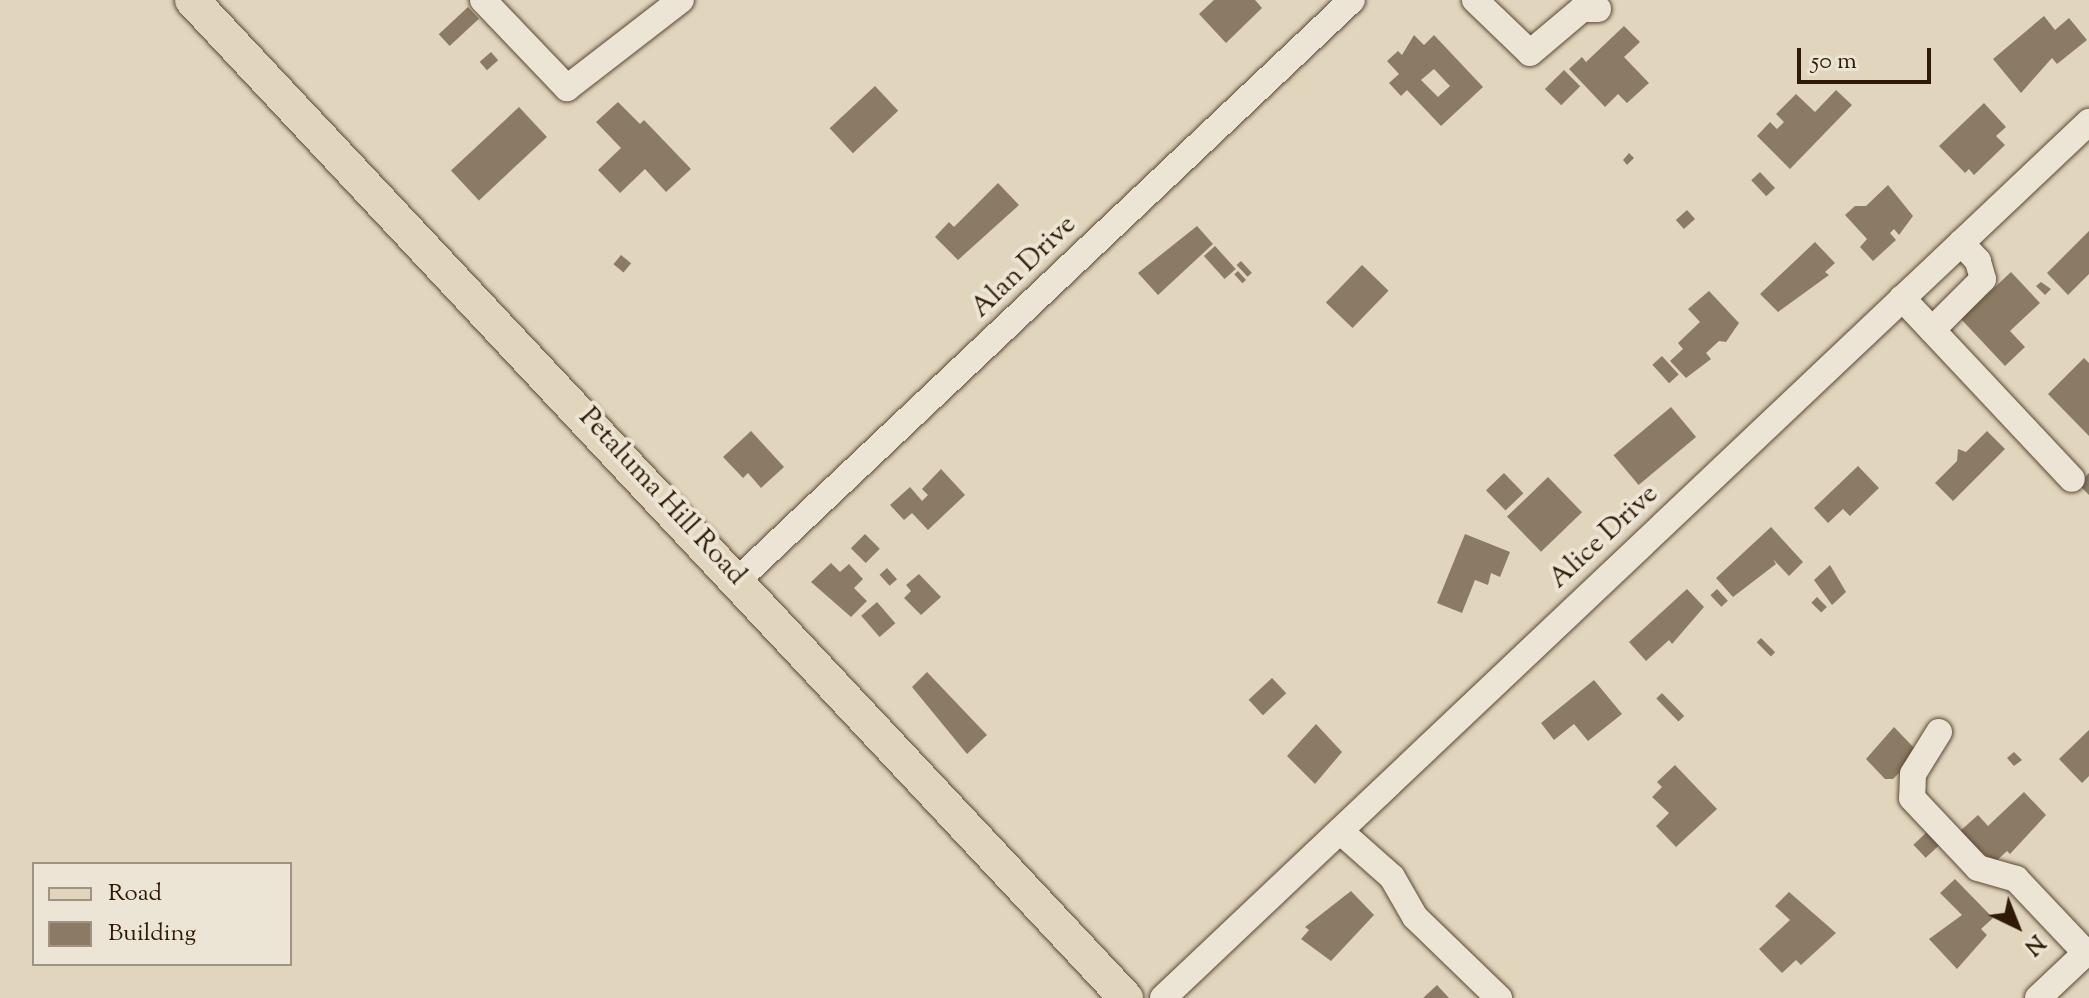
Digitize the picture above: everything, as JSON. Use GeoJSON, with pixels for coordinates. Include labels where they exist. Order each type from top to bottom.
{"type":"FeatureCollection","features":[{"type":"Feature","properties":{"kind":"main road","name":"Petaluma Hill Road"},"geometry":{"type":"LineString","coordinates":[[192,0],[739,579],[1126,998]]}},
{"type":"Feature","properties":{"kind":"street"},"geometry":{"type":"LineString","coordinates":[[483,0],[567,88],[681,0]]}},
{"type":"Feature","properties":{"kind":"street","name":"Alan Drive"},"geometry":{"type":"LineString","coordinates":[[739,579],[1352,0]]}},
{"type":"Feature","properties":{"kind":"street"},"geometry":{"type":"LineString","coordinates":[[1475,0],[1530,53],[1582,9],[1598,9]]}},
{"type":"Feature","properties":{"kind":"street","name":"Alice Drive"},"geometry":{"type":"LineString","coordinates":[[1163,998],[2089,122]]}},
{"type":"Feature","properties":{"kind":"street"},"geometry":{"type":"LineString","coordinates":[[1932,330],[1983,279],[1978,261],[1961,243]]}},
{"type":"Feature","properties":{"kind":"street"},"geometry":{"type":"LineString","coordinates":[[1902,298],[2072,479]]}},
{"type":"Feature","properties":{"kind":"street"},"geometry":{"type":"LineString","coordinates":[[1939,732],[1913,774],[1912,798],[1978,868],[2016,879],[2087,951],[2038,998]]}},
{"type":"Feature","properties":{"kind":"street"},"geometry":{"type":"LineString","coordinates":[[1340,831],[1392,877],[1415,917],[1499,998]]}},
{"type":"Feature","properties":{"kind":"building"},"geometry":{"type":"Polygon","coordinates":[[[1214,0],[1255,0],[1262,8],[1226,43],[1199,14],[1214,0]]]}},
{"type":"Feature","properties":{"kind":"building"},"geometry":{"type":"Polygon","coordinates":[[[468,7],[479,19],[450,46],[439,34],[468,7]]]}},
{"type":"Feature","properties":{"kind":"building"},"geometry":{"type":"Polygon","coordinates":[[[2044,16],[2055,30],[2069,18],[2087,40],[2057,64],[2052,58],[2021,93],[1993,59],[2044,16]]]}},
{"type":"Feature","properties":{"kind":"building"},"geometry":{"type":"Polygon","coordinates":[[[1624,26],[1640,42],[1624,57],[1649,83],[1627,103],[1618,94],[1605,107],[1569,69],[1582,57],[1586,62],[1624,26]]]}},
{"type":"Feature","properties":{"kind":"building"},"geometry":{"type":"Polygon","coordinates":[[[1414,35],[1424,45],[1434,35],[1483,87],[1441,126],[1407,90],[1401,96],[1389,83],[1399,74],[1387,61],[1398,51],[1402,55],[1414,35]],[[1434,69],[1421,80],[1438,97],[1450,86],[1434,69]]]}},
{"type":"Feature","properties":{"kind":"building"},"geometry":{"type":"Polygon","coordinates":[[[491,52],[498,60],[487,70],[480,62],[491,52]]]}},
{"type":"Feature","properties":{"kind":"building"},"geometry":{"type":"Polygon","coordinates":[[[1564,70],[1580,86],[1561,105],[1545,89],[1564,70]]]}},
{"type":"Feature","properties":{"kind":"building"},"geometry":{"type":"Polygon","coordinates":[[[875,86],[898,111],[853,153],[830,128],[875,86]]]}},
{"type":"Feature","properties":{"kind":"building"},"geometry":{"type":"Polygon","coordinates":[[[1836,90],[1852,105],[1790,169],[1757,136],[1770,122],[1777,129],[1784,122],[1776,114],[1796,94],[1815,112],[1836,90]]]}},
{"type":"Feature","properties":{"kind":"building"},"geometry":{"type":"Polygon","coordinates":[[[618,102],[640,124],[644,120],[691,169],[666,192],[645,169],[620,193],[598,170],[621,148],[596,122],[618,102]]]}},
{"type":"Feature","properties":{"kind":"building"},"geometry":{"type":"Polygon","coordinates":[[[1984,103],[2006,127],[1996,136],[2005,145],[1974,175],[1969,169],[1965,173],[1939,146],[1984,103]]]}},
{"type":"Feature","properties":{"kind":"building"},"geometry":{"type":"Polygon","coordinates":[[[519,107],[547,137],[479,200],[451,170],[519,107]]]}},
{"type":"Feature","properties":{"kind":"building"},"geometry":{"type":"Polygon","coordinates":[[[1629,153],[1634,158],[1627,165],[1623,160],[1629,153]]]}},
{"type":"Feature","properties":{"kind":"building"},"geometry":{"type":"Polygon","coordinates":[[[1760,172],[1775,188],[1766,196],[1751,180],[1760,172]]]}},
{"type":"Feature","properties":{"kind":"building"},"geometry":{"type":"Polygon","coordinates":[[[998,183],[1019,205],[958,260],[935,237],[949,222],[954,227],[998,183]]]}},
{"type":"Feature","properties":{"kind":"building"},"geometry":{"type":"Polygon","coordinates":[[[1888,185],[1913,216],[1899,235],[1894,229],[1890,233],[1896,240],[1873,261],[1860,247],[1867,239],[1845,215],[1855,206],[1866,206],[1888,185]]]}},
{"type":"Feature","properties":{"kind":"building"},"geometry":{"type":"Polygon","coordinates":[[[1687,210],[1695,219],[1684,229],[1676,220],[1687,210]]]}},
{"type":"Feature","properties":{"kind":"building"},"geometry":{"type":"Polygon","coordinates":[[[1197,226],[1213,244],[1158,295],[1138,273],[1197,226]]]}},
{"type":"Feature","properties":{"kind":"building"},"geometry":{"type":"Polygon","coordinates":[[[2089,231],[2089,274],[2068,295],[2047,273],[2089,231]]]}},
{"type":"Feature","properties":{"kind":"building"},"geometry":{"type":"Polygon","coordinates":[[[1815,242],[1835,263],[1825,272],[1829,275],[1778,312],[1760,294],[1815,242]]]}},
{"type":"Feature","properties":{"kind":"building"},"geometry":{"type":"Polygon","coordinates":[[[1215,246],[1236,269],[1225,279],[1204,256],[1215,246]]]}},
{"type":"Feature","properties":{"kind":"building"},"geometry":{"type":"Polygon","coordinates":[[[621,255],[631,263],[624,273],[613,264],[621,255]]]}},
{"type":"Feature","properties":{"kind":"building"},"geometry":{"type":"Polygon","coordinates":[[[1241,261],[1252,273],[1248,277],[1237,265],[1241,261]]]}},
{"type":"Feature","properties":{"kind":"building"},"geometry":{"type":"Polygon","coordinates":[[[1362,265],[1389,291],[1352,328],[1326,302],[1362,265]]]}},
{"type":"Feature","properties":{"kind":"building"},"geometry":{"type":"Polygon","coordinates":[[[1238,271],[1246,280],[1242,283],[1234,274],[1238,271]]]}},
{"type":"Feature","properties":{"kind":"building"},"geometry":{"type":"Polygon","coordinates":[[[2011,272],[2040,303],[2010,331],[2025,347],[2005,366],[1961,319],[2011,272]]]}},
{"type":"Feature","properties":{"kind":"building"},"geometry":{"type":"Polygon","coordinates":[[[2041,282],[2051,289],[2045,295],[2036,286],[2041,282]]]}},
{"type":"Feature","properties":{"kind":"building"},"geometry":{"type":"Polygon","coordinates":[[[1709,291],[1739,323],[1726,342],[1719,341],[1706,353],[1711,359],[1686,378],[1670,361],[1683,349],[1678,343],[1700,322],[1688,309],[1709,291]]]}},
{"type":"Feature","properties":{"kind":"building"},"geometry":{"type":"Polygon","coordinates":[[[1662,356],[1679,375],[1669,383],[1652,365],[1662,356]]]}},
{"type":"Feature","properties":{"kind":"building"},"geometry":{"type":"Polygon","coordinates":[[[2084,358],[2089,363],[2089,436],[2048,394],[2084,358]]]}},
{"type":"Feature","properties":{"kind":"building"},"geometry":{"type":"Polygon","coordinates":[[[1671,407],[1696,437],[1639,485],[1614,455],[1671,407]]]}},
{"type":"Feature","properties":{"kind":"building"},"geometry":{"type":"Polygon","coordinates":[[[751,431],[784,467],[761,488],[748,473],[743,478],[723,457],[751,431]]]}},
{"type":"Feature","properties":{"kind":"building"},"geometry":{"type":"Polygon","coordinates":[[[1987,431],[2005,449],[1953,501],[1935,483],[1957,461],[1958,449],[1966,452],[1987,431]]]}},
{"type":"Feature","properties":{"kind":"building"},"geometry":{"type":"Polygon","coordinates":[[[1858,466],[1879,488],[1850,516],[1843,509],[1828,523],[1814,508],[1858,466]]]}},
{"type":"Feature","properties":{"kind":"building"},"geometry":{"type":"Polygon","coordinates":[[[941,469],[965,495],[928,530],[912,513],[904,520],[890,505],[910,487],[922,501],[928,495],[922,489],[941,469]]]}},
{"type":"Feature","properties":{"kind":"building"},"geometry":{"type":"Polygon","coordinates":[[[1504,473],[1523,493],[1505,511],[1486,490],[1504,473]]]}},
{"type":"Feature","properties":{"kind":"building"},"geometry":{"type":"Polygon","coordinates":[[[2089,473],[2089,495],[2078,484],[2089,473]]]}},
{"type":"Feature","properties":{"kind":"building"},"geometry":{"type":"Polygon","coordinates":[[[1548,477],[1582,512],[1541,552],[1507,517],[1548,477]]]}},
{"type":"Feature","properties":{"kind":"building"},"geometry":{"type":"Polygon","coordinates":[[[1771,527],[1803,562],[1789,576],[1773,559],[1776,564],[1733,597],[1716,578],[1771,527]]]}},
{"type":"Feature","properties":{"kind":"building"},"geometry":{"type":"Polygon","coordinates":[[[865,534],[880,549],[866,563],[851,548],[865,534]]]}},
{"type":"Feature","properties":{"kind":"building"},"geometry":{"type":"Polygon","coordinates":[[[1465,534],[1510,552],[1500,577],[1491,573],[1488,585],[1475,580],[1462,613],[1437,603],[1465,534]]]}},
{"type":"Feature","properties":{"kind":"building"},"geometry":{"type":"Polygon","coordinates":[[[831,563],[840,572],[849,564],[863,579],[854,588],[867,601],[851,617],[811,582],[831,563]]]}},
{"type":"Feature","properties":{"kind":"building"},"geometry":{"type":"Polygon","coordinates":[[[1830,565],[1846,592],[1832,605],[1814,580],[1830,565]]]}},
{"type":"Feature","properties":{"kind":"building"},"geometry":{"type":"Polygon","coordinates":[[[887,568],[897,579],[890,586],[880,575],[887,568]]]}},
{"type":"Feature","properties":{"kind":"building"},"geometry":{"type":"Polygon","coordinates":[[[919,574],[941,597],[921,615],[904,598],[911,591],[906,585],[919,574]]]}},
{"type":"Feature","properties":{"kind":"building"},"geometry":{"type":"Polygon","coordinates":[[[1687,589],[1704,607],[1672,644],[1669,640],[1646,661],[1629,642],[1687,589]]]}},
{"type":"Feature","properties":{"kind":"building"},"geometry":{"type":"Polygon","coordinates":[[[1717,589],[1728,601],[1721,607],[1710,595],[1717,589]]]}},
{"type":"Feature","properties":{"kind":"building"},"geometry":{"type":"Polygon","coordinates":[[[1817,597],[1827,607],[1821,613],[1811,603],[1817,597]]]}},
{"type":"Feature","properties":{"kind":"building"},"geometry":{"type":"Polygon","coordinates":[[[877,602],[895,623],[880,637],[861,616],[877,602]]]}},
{"type":"Feature","properties":{"kind":"building"},"geometry":{"type":"Polygon","coordinates":[[[1761,638],[1775,652],[1771,656],[1757,642],[1761,638]]]}},
{"type":"Feature","properties":{"kind":"building"},"geometry":{"type":"Polygon","coordinates":[[[927,672],[987,735],[967,754],[912,687],[927,672]]]}},
{"type":"Feature","properties":{"kind":"building"},"geometry":{"type":"Polygon","coordinates":[[[1272,678],[1286,693],[1263,715],[1249,700],[1272,678]]]}},
{"type":"Feature","properties":{"kind":"building"},"geometry":{"type":"Polygon","coordinates":[[[1594,680],[1622,714],[1588,741],[1574,724],[1554,740],[1541,723],[1594,680]]]}},
{"type":"Feature","properties":{"kind":"building"},"geometry":{"type":"Polygon","coordinates":[[[1662,693],[1684,716],[1678,722],[1656,699],[1662,693]]]}},
{"type":"Feature","properties":{"kind":"building"},"geometry":{"type":"Polygon","coordinates":[[[1316,724],[1342,752],[1315,784],[1287,756],[1316,724]]]}},
{"type":"Feature","properties":{"kind":"building"},"geometry":{"type":"Polygon","coordinates":[[[1894,727],[1919,753],[1893,779],[1885,779],[1866,759],[1894,727]]]}},
{"type":"Feature","properties":{"kind":"building"},"geometry":{"type":"Polygon","coordinates":[[[2089,730],[2089,776],[2082,783],[2059,759],[2089,730]]]}},
{"type":"Feature","properties":{"kind":"building"},"geometry":{"type":"Polygon","coordinates":[[[2014,752],[2022,760],[2014,766],[2007,758],[2014,752]]]}},
{"type":"Feature","properties":{"kind":"building"},"geometry":{"type":"Polygon","coordinates":[[[1675,765],[1717,809],[1676,847],[1656,826],[1669,813],[1652,797],[1662,787],[1657,782],[1675,765]]]}},
{"type":"Feature","properties":{"kind":"building"},"geometry":{"type":"Polygon","coordinates":[[[2024,792],[2046,815],[2010,854],[2007,851],[1994,863],[1959,832],[1978,815],[1988,826],[2024,792]]]}},
{"type":"Feature","properties":{"kind":"building"},"geometry":{"type":"Polygon","coordinates":[[[1928,831],[1940,844],[1926,858],[1913,845],[1928,831]]]}},
{"type":"Feature","properties":{"kind":"building"},"geometry":{"type":"Polygon","coordinates":[[[1955,879],[1993,918],[1981,929],[1987,935],[1957,969],[1929,939],[1962,915],[1940,893],[1955,879]]]}},
{"type":"Feature","properties":{"kind":"building"},"geometry":{"type":"Polygon","coordinates":[[[1351,891],[1374,915],[1331,961],[1301,939],[1309,930],[1305,927],[1351,891]]]}},
{"type":"Feature","properties":{"kind":"building"},"geometry":{"type":"Polygon","coordinates":[[[1789,892],[1836,933],[1801,965],[1796,960],[1782,973],[1759,949],[1790,920],[1775,906],[1789,892]]]}},
{"type":"Feature","properties":{"kind":"building"},"geometry":{"type":"Polygon","coordinates":[[[1437,985],[1449,998],[1423,998],[1437,985]]]}}]}
